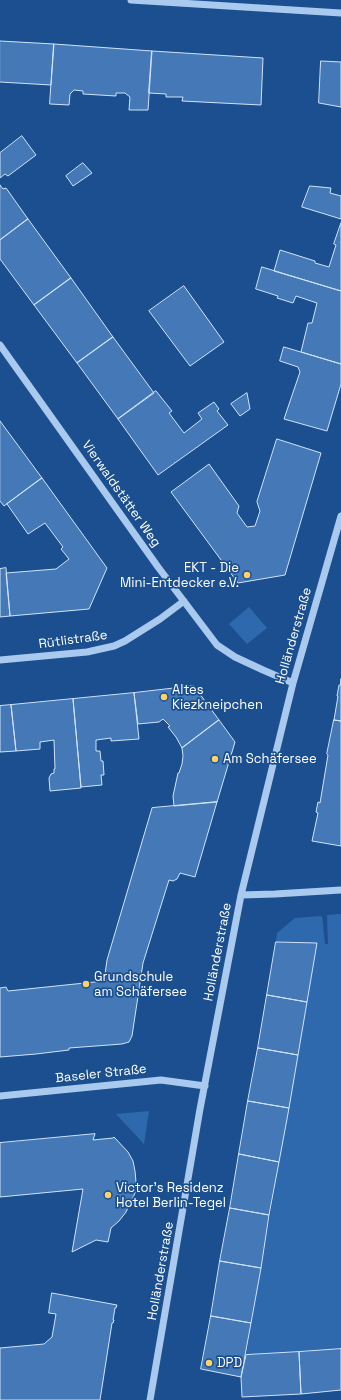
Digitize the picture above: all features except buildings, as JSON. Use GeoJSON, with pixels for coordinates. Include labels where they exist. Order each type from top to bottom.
{"type":"FeatureCollection","features":[{"type":"Feature","properties":{"kind":"street"},"geometry":{"type":"LineString","coordinates":[[131,0],[341,13]]}},
{"type":"Feature","properties":{"kind":"street","name":"Vierwaldstätter Weg"},"geometry":{"type":"LineString","coordinates":[[0,345],[158,567],[217,644],[235,657],[293,682]]}},
{"type":"Feature","properties":{"kind":"street","name":"Holländerstraße"},"geometry":{"type":"LineString","coordinates":[[150,1400],[222,991],[241,895],[293,682],[341,516]]}},
{"type":"Feature","properties":{"kind":"street","name":"Rütlistraße"},"geometry":{"type":"LineString","coordinates":[[0,660],[87,652],[114,646],[126,641],[184,601]]}},
{"type":"Feature","properties":{"kind":"street"},"geometry":{"type":"LineString","coordinates":[[241,895],[341,890]]}},
{"type":"Feature","properties":{"kind":"street","name":"Baseler Straße"},"geometry":{"type":"LineString","coordinates":[[0,1096],[161,1080],[205,1086]]}},
{"type":"Feature","properties":{"kind":"shaded area"},"geometry":{"type":"Polygon","coordinates":[[[249,607],[267,628],[247,644],[229,624],[249,607]]]}},
{"type":"Feature","properties":{"kind":"shaded area"},"geometry":{"type":"Polygon","coordinates":[[[341,914],[341,1349],[246,1355],[317,943],[276,942],[277,933],[295,918],[322,916],[325,944],[328,944],[327,915],[341,914]]]}},
{"type":"Feature","properties":{"kind":"shaded area"},"geometry":{"type":"Polygon","coordinates":[[[149,1111],[144,1144],[116,1114],[149,1111]]]}},
{"type":"Feature","properties":{"kind":"place","name":"EKT - Die Mini-Entdecker e.V."},"geometry":{"type":"Point","coordinates":[247,575]}},
{"type":"Feature","properties":{"kind":"place","name":"Altes Kiezkneipchen"},"geometry":{"type":"Point","coordinates":[164,697]}},
{"type":"Feature","properties":{"kind":"place","name":"Am Schäfersee"},"geometry":{"type":"Point","coordinates":[215,759]}},
{"type":"Feature","properties":{"kind":"place","name":"Grundschule am Schäfersee"},"geometry":{"type":"Point","coordinates":[86,984]}},
{"type":"Feature","properties":{"kind":"place","name":"Victor's Residenz Hotel Berlin-Tegel"},"geometry":{"type":"Point","coordinates":[108,1195]}},
{"type":"Feature","properties":{"kind":"place","name":"DPD"},"geometry":{"type":"Point","coordinates":[209,1363]}}]}
